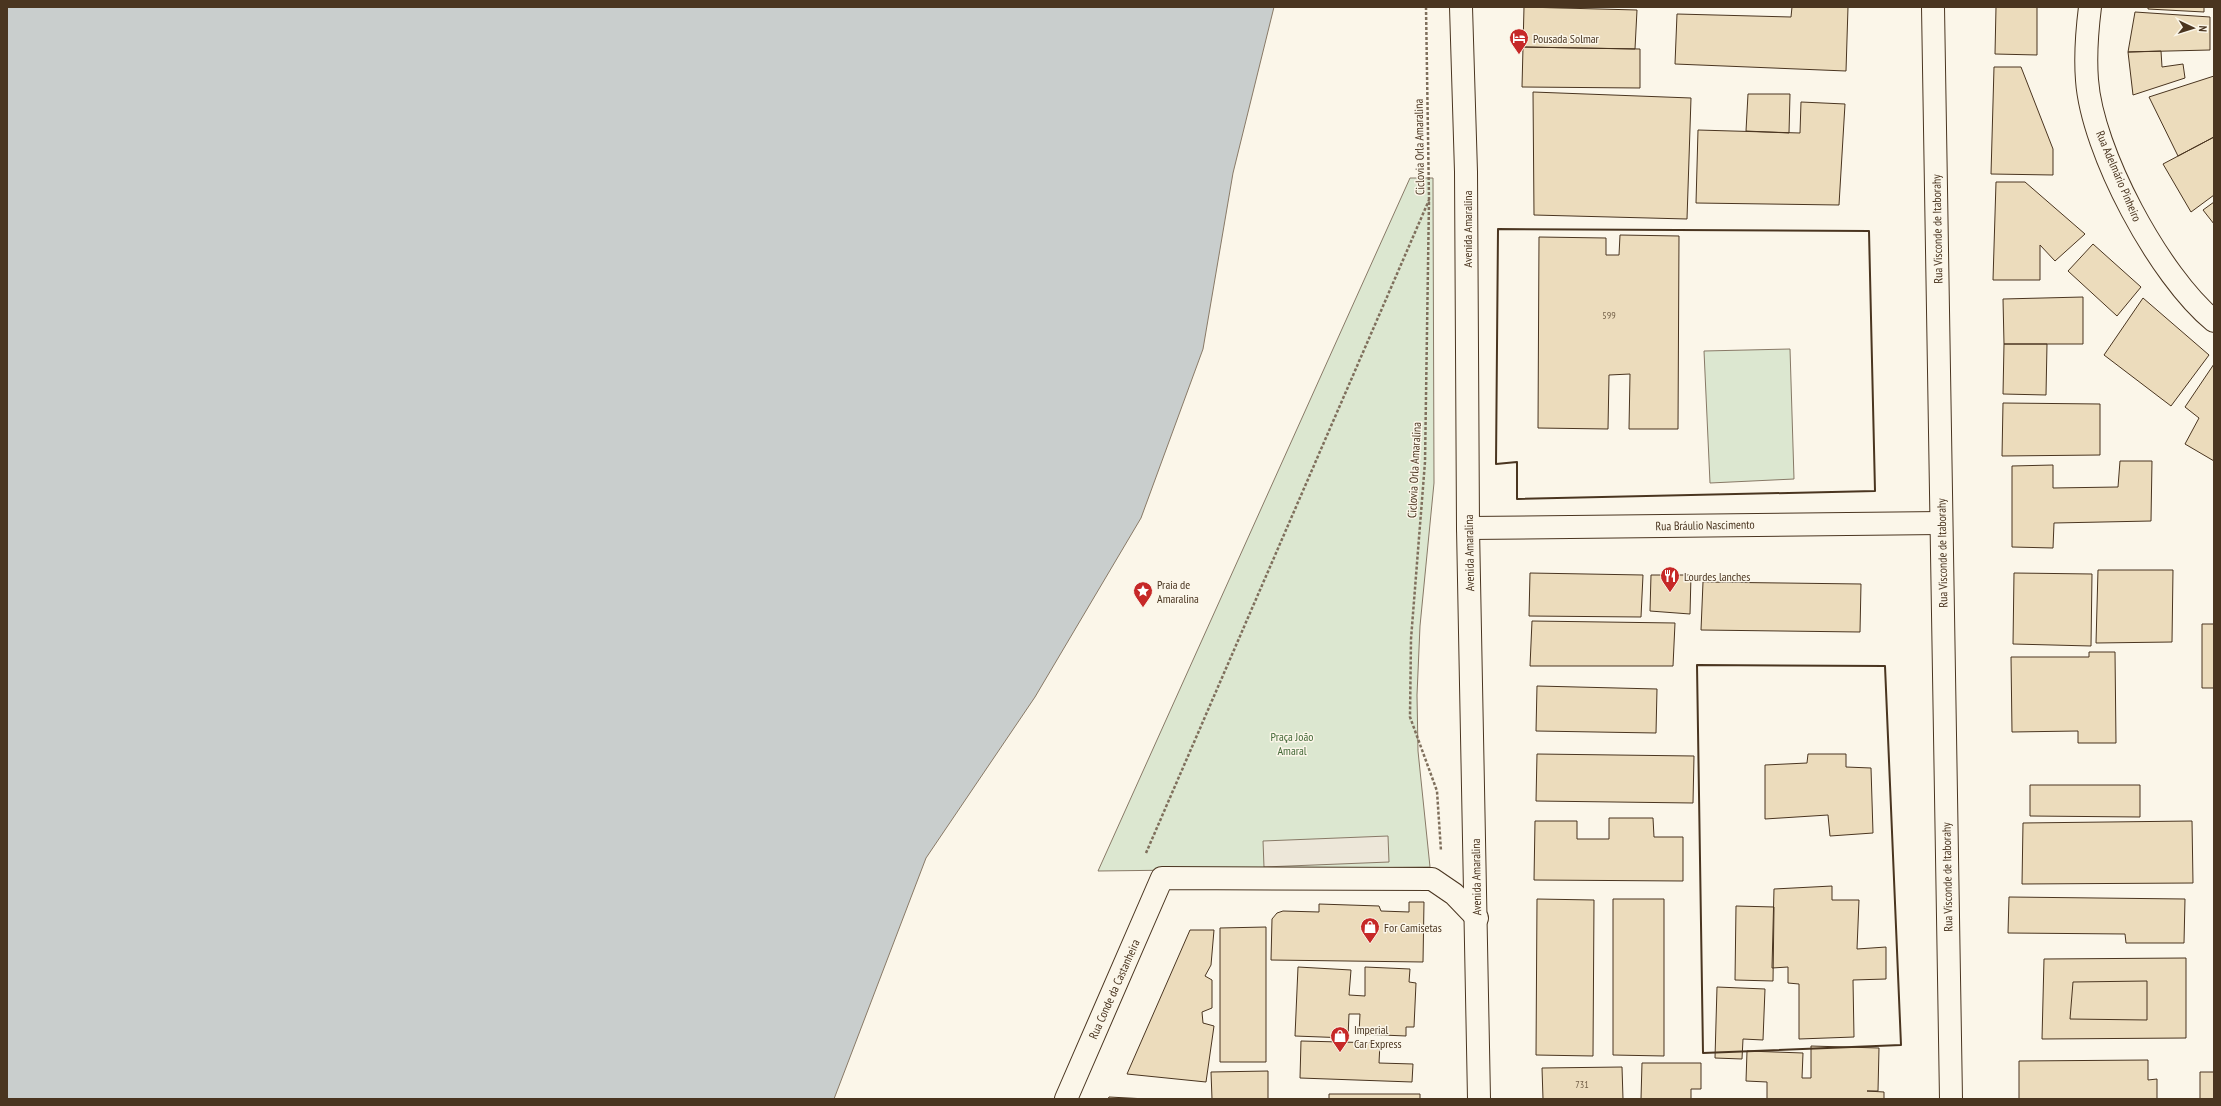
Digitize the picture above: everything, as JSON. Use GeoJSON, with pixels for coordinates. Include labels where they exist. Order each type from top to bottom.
{"type":"FeatureCollection","features":[{"type":"Feature","properties":{"kind":"street","name":"Avenida Amaralina"},"geometry":{"type":"LineString","coordinates":[[1461,7],[1466,172],[1468,528],[1477,918],[1479,1099]]}},
{"type":"Feature","properties":{"kind":"street","name":"Rua Visconde de Itaborahy"},"geometry":{"type":"LineString","coordinates":[[1933,7],[1951,1099]]}},
{"type":"Feature","properties":{"kind":"street","name":"Rua Adelmário Pinheiro"},"geometry":{"type":"LineString","coordinates":[[2090,7],[2086,34],[2087,81],[2099,135],[2118,181],[2140,225],[2169,270],[2201,310],[2214,321]]}},
{"type":"Feature","properties":{"kind":"street","name":"Rua Bráulio Nascimento"},"geometry":{"type":"LineString","coordinates":[[1468,528],[1941,523]]}},
{"type":"Feature","properties":{"kind":"street","name":"Rua Conde da Castanheira"},"geometry":{"type":"LineString","coordinates":[[1066,1099],[1162,878],[1432,879],[1454,894],[1477,918]]}},
{"type":"Feature","properties":{"kind":"path","name":"Ciclovia Orla Amaralina"},"geometry":{"type":"LineString","coordinates":[[1426,7],[1429,200],[1425,462],[1411,639],[1410,717],[1438,791],[1441,857]]}},
{"type":"Feature","properties":{"kind":"path"},"geometry":{"type":"LineString","coordinates":[[1145,855],[1429,200]]}},
{"type":"Feature","properties":{"kind":"green space","name":"Praça João Amaral"},"geometry":{"type":"Polygon","coordinates":[[[1410,178],[1433,178],[1434,483],[1420,626],[1417,695],[1418,751],[1430,867],[1098,871],[1410,178]]]}},
{"type":"Feature","properties":{"kind":"green space"},"geometry":{"type":"Polygon","coordinates":[[[1790,349],[1794,479],[1710,483],[1704,351],[1790,349]]]}},
{"type":"Feature","properties":{"kind":"shaded area"},"geometry":{"type":"Polygon","coordinates":[[[7,7],[1274,7],[1233,173],[1203,349],[1141,518],[1035,697],[926,858],[834,1099],[7,1099],[7,7]]]}},
{"type":"Feature","properties":{"kind":"shaded area"},"geometry":{"type":"Polygon","coordinates":[[[1388,836],[1389,862],[1264,867],[1263,841],[1388,836]]]}},
{"type":"Feature","properties":{"kind":"building"},"geometry":{"type":"Polygon","coordinates":[[[1524,7],[1637,10],[1635,49],[1523,47],[1524,7]]]}},
{"type":"Feature","properties":{"kind":"building"},"geometry":{"type":"Polygon","coordinates":[[[1792,7],[1848,7],[1846,71],[1675,64],[1677,14],[1791,17],[1792,7]]]}},
{"type":"Feature","properties":{"kind":"building"},"geometry":{"type":"Polygon","coordinates":[[[1996,7],[2037,7],[2037,55],[1995,54],[1996,7]]]}},
{"type":"Feature","properties":{"kind":"building"},"geometry":{"type":"Polygon","coordinates":[[[2148,7],[2204,7],[2204,12],[2148,9],[2148,7]]]}},
{"type":"Feature","properties":{"kind":"building"},"geometry":{"type":"Polygon","coordinates":[[[2135,12],[2210,17],[2210,50],[2128,52],[2135,12]]]}},
{"type":"Feature","properties":{"kind":"building"},"geometry":{"type":"Polygon","coordinates":[[[1523,47],[1640,49],[1640,88],[1522,87],[1523,47]]]}},
{"type":"Feature","properties":{"kind":"building"},"geometry":{"type":"Polygon","coordinates":[[[2161,51],[2162,67],[2183,64],[2185,78],[2133,95],[2128,52],[2161,51]]]}},
{"type":"Feature","properties":{"kind":"building"},"geometry":{"type":"Polygon","coordinates":[[[1994,67],[2021,67],[2053,149],[2053,175],[1991,174],[1994,67]]]}},
{"type":"Feature","properties":{"kind":"building"},"geometry":{"type":"Polygon","coordinates":[[[2214,76],[2214,137],[2178,156],[2149,97],[2214,76]]]}},
{"type":"Feature","properties":{"kind":"building"},"geometry":{"type":"Polygon","coordinates":[[[1533,92],[1691,98],[1687,219],[1534,215],[1533,92]]]}},
{"type":"Feature","properties":{"kind":"building"},"geometry":{"type":"Polygon","coordinates":[[[1748,94],[1790,94],[1789,133],[1746,131],[1748,94]]]}},
{"type":"Feature","properties":{"kind":"building"},"geometry":{"type":"Polygon","coordinates":[[[1801,102],[1845,104],[1839,205],[1696,203],[1698,130],[1800,133],[1801,102]]]}},
{"type":"Feature","properties":{"kind":"building"},"geometry":{"type":"Polygon","coordinates":[[[2214,137],[2214,195],[2191,212],[2163,164],[2214,137]]]}},
{"type":"Feature","properties":{"kind":"building"},"geometry":{"type":"Polygon","coordinates":[[[1996,182],[2025,182],[2085,234],[2055,261],[2040,245],[2040,280],[1993,280],[1996,182]]]}},
{"type":"Feature","properties":{"kind":"building"},"geometry":{"type":"Polygon","coordinates":[[[2214,202],[2214,224],[2203,210],[2214,202]]]}},
{"type":"Feature","properties":{"kind":"building"},"geometry":{"type":"Polygon","coordinates":[[[1620,235],[1679,236],[1678,429],[1629,429],[1630,374],[1609,375],[1608,429],[1538,428],[1539,237],[1606,238],[1606,255],[1619,255],[1620,235]]]}},
{"type":"Feature","properties":{"kind":"building"},"geometry":{"type":"Polygon","coordinates":[[[2093,244],[2141,287],[2117,316],[2068,271],[2093,244]]]}},
{"type":"Feature","properties":{"kind":"building"},"geometry":{"type":"Polygon","coordinates":[[[2083,297],[2083,344],[2004,344],[2003,299],[2083,297]]]}},
{"type":"Feature","properties":{"kind":"building"},"geometry":{"type":"Polygon","coordinates":[[[2143,298],[2209,355],[2171,406],[2104,355],[2143,298]]]}},
{"type":"Feature","properties":{"kind":"building"},"geometry":{"type":"Polygon","coordinates":[[[2004,344],[2047,344],[2046,395],[2003,394],[2004,344]]]}},
{"type":"Feature","properties":{"kind":"building"},"geometry":{"type":"Polygon","coordinates":[[[2214,364],[2214,461],[2185,444],[2199,418],[2185,407],[2214,364]]]}},
{"type":"Feature","properties":{"kind":"building"},"geometry":{"type":"Polygon","coordinates":[[[2003,403],[2100,404],[2100,455],[2002,456],[2003,403]]]}},
{"type":"Feature","properties":{"kind":"building"},"geometry":{"type":"Polygon","coordinates":[[[2120,461],[2152,461],[2151,521],[2054,523],[2053,548],[2012,547],[2012,466],[2053,465],[2053,488],[2118,487],[2120,461]]]}},
{"type":"Feature","properties":{"kind":"building"},"geometry":{"type":"Polygon","coordinates":[[[2098,570],[2173,570],[2172,642],[2096,643],[2098,570]]]}},
{"type":"Feature","properties":{"kind":"building"},"geometry":{"type":"Polygon","coordinates":[[[1530,573],[1643,575],[1641,617],[1529,616],[1530,573]]]}},
{"type":"Feature","properties":{"kind":"building"},"geometry":{"type":"Polygon","coordinates":[[[2014,573],[2092,574],[2091,646],[2013,644],[2014,573]]]}},
{"type":"Feature","properties":{"kind":"building","name":"Lourdes lanches"},"geometry":{"type":"Polygon","coordinates":[[[1651,575],[1691,575],[1690,614],[1650,611],[1651,575]]]}},
{"type":"Feature","properties":{"kind":"building"},"geometry":{"type":"Polygon","coordinates":[[[1703,582],[1861,584],[1860,632],[1701,630],[1703,582]]]}},
{"type":"Feature","properties":{"kind":"building"},"geometry":{"type":"Polygon","coordinates":[[[1532,621],[1675,623],[1673,666],[1530,666],[1532,621]]]}},
{"type":"Feature","properties":{"kind":"building"},"geometry":{"type":"Polygon","coordinates":[[[2202,624],[2214,624],[2214,688],[2202,688],[2202,624]]]}},
{"type":"Feature","properties":{"kind":"building"},"geometry":{"type":"Polygon","coordinates":[[[2089,652],[2115,652],[2116,743],[2078,743],[2078,731],[2012,732],[2011,657],[2089,657],[2089,652]]]}},
{"type":"Feature","properties":{"kind":"building"},"geometry":{"type":"Polygon","coordinates":[[[1537,686],[1657,689],[1656,733],[1536,731],[1537,686]]]}},
{"type":"Feature","properties":{"kind":"building"},"geometry":{"type":"Polygon","coordinates":[[[1537,754],[1694,756],[1693,803],[1536,801],[1537,754]]]}},
{"type":"Feature","properties":{"kind":"building"},"geometry":{"type":"Polygon","coordinates":[[[1808,754],[1846,754],[1846,767],[1871,768],[1873,833],[1830,836],[1828,815],[1765,819],[1765,765],[1807,763],[1808,754]]]}},
{"type":"Feature","properties":{"kind":"building"},"geometry":{"type":"Polygon","coordinates":[[[2030,785],[2140,785],[2140,817],[2030,816],[2030,785]]]}},
{"type":"Feature","properties":{"kind":"building"},"geometry":{"type":"Polygon","coordinates":[[[1609,818],[1653,818],[1654,837],[1683,837],[1683,881],[1534,880],[1535,821],[1577,821],[1577,839],[1609,839],[1609,818]]]}},
{"type":"Feature","properties":{"kind":"building"},"geometry":{"type":"Polygon","coordinates":[[[2192,821],[2193,883],[2022,884],[2023,823],[2192,821]]]}},
{"type":"Feature","properties":{"kind":"building"},"geometry":{"type":"Polygon","coordinates":[[[1832,886],[1832,900],[1859,900],[1857,949],[1886,947],[1886,979],[1853,980],[1854,1037],[1799,1039],[1799,984],[1788,983],[1788,967],[1772,968],[1774,889],[1832,886]]]}},
{"type":"Feature","properties":{"kind":"building"},"geometry":{"type":"Polygon","coordinates":[[[2009,897],[2185,899],[2184,943],[2126,943],[2125,934],[2008,933],[2009,897]]]}},
{"type":"Feature","properties":{"kind":"building"},"geometry":{"type":"Polygon","coordinates":[[[1537,899],[1594,900],[1593,1056],[1536,1055],[1537,899]]]}},
{"type":"Feature","properties":{"kind":"building"},"geometry":{"type":"Polygon","coordinates":[[[1613,899],[1664,899],[1664,1056],[1613,1055],[1613,899]]]}},
{"type":"Feature","properties":{"kind":"building"},"geometry":{"type":"Polygon","coordinates":[[[1409,902],[1424,902],[1423,962],[1271,960],[1272,919],[1277,913],[1283,911],[1319,912],[1319,904],[1379,906],[1381,911],[1409,912],[1409,902]]]}},
{"type":"Feature","properties":{"kind":"building"},"geometry":{"type":"Polygon","coordinates":[[[1736,906],[1774,907],[1773,981],[1735,980],[1736,906]]]}},
{"type":"Feature","properties":{"kind":"building"},"geometry":{"type":"Polygon","coordinates":[[[1266,927],[1266,1062],[1220,1062],[1220,928],[1266,927]]]}},
{"type":"Feature","properties":{"kind":"building"},"geometry":{"type":"Polygon","coordinates":[[[1190,930],[1214,930],[1211,965],[1205,976],[1212,980],[1212,1008],[1202,1012],[1203,1023],[1214,1026],[1206,1082],[1127,1074],[1190,930]]]}},
{"type":"Feature","properties":{"kind":"building"},"geometry":{"type":"Polygon","coordinates":[[[2186,958],[2186,1038],[2042,1039],[2044,959],[2186,958]]]}},
{"type":"Feature","properties":{"kind":"building"},"geometry":{"type":"Polygon","coordinates":[[[1298,967],[1351,970],[1349,995],[1365,996],[1365,967],[1410,969],[1409,982],[1416,983],[1414,1027],[1406,1027],[1406,1036],[1359,1034],[1360,1014],[1349,1014],[1348,1038],[1295,1036],[1298,967]]]}},
{"type":"Feature","properties":{"kind":"building"},"geometry":{"type":"Polygon","coordinates":[[[2147,981],[2147,1020],[2070,1019],[2073,982],[2147,981]]]}},
{"type":"Feature","properties":{"kind":"building"},"geometry":{"type":"Polygon","coordinates":[[[1717,987],[1765,989],[1763,1040],[1743,1039],[1742,1059],[1715,1058],[1717,987]]]}},
{"type":"Feature","properties":{"kind":"building","name":"Imperial Car Express"},"geometry":{"type":"Polygon","coordinates":[[[1301,1041],[1380,1043],[1379,1063],[1413,1064],[1412,1082],[1300,1078],[1301,1041]]]}},
{"type":"Feature","properties":{"kind":"building"},"geometry":{"type":"Polygon","coordinates":[[[1811,1046],[1879,1048],[1878,1091],[1867,1091],[1884,1092],[1884,1099],[1767,1099],[1767,1082],[1746,1081],[1747,1051],[1803,1053],[1802,1078],[1811,1078],[1811,1046]]]}},
{"type":"Feature","properties":{"kind":"building"},"geometry":{"type":"Polygon","coordinates":[[[2148,1060],[2148,1080],[2157,1079],[2157,1099],[2019,1099],[2019,1061],[2148,1060]]]}},
{"type":"Feature","properties":{"kind":"building"},"geometry":{"type":"Polygon","coordinates":[[[1642,1063],[1701,1063],[1701,1089],[1691,1089],[1691,1099],[1641,1099],[1642,1063]]]}},
{"type":"Feature","properties":{"kind":"building"},"geometry":{"type":"Polygon","coordinates":[[[1622,1067],[1623,1099],[1543,1099],[1542,1068],[1622,1067]]]}},
{"type":"Feature","properties":{"kind":"building"},"geometry":{"type":"Polygon","coordinates":[[[1268,1071],[1268,1099],[1212,1099],[1211,1072],[1268,1071]]]}},
{"type":"Feature","properties":{"kind":"building"},"geometry":{"type":"Polygon","coordinates":[[[2200,1072],[2214,1072],[2214,1099],[2200,1099],[2200,1072]]]}},
{"type":"Feature","properties":{"kind":"building"},"geometry":{"type":"Polygon","coordinates":[[[1329,1094],[1420,1094],[1420,1099],[1329,1099],[1329,1094]]]}},
{"type":"Feature","properties":{"kind":"building"},"geometry":{"type":"Polygon","coordinates":[[[1109,1097],[1147,1099],[1108,1099],[1109,1097]]]}},
{"type":"Feature","properties":{"kind":"wall"},"geometry":{"type":"LineString","coordinates":[[1498,229],[1869,231],[1875,491],[1517,499],[1517,462],[1496,464],[1498,229]]}},
{"type":"Feature","properties":{"kind":"wall"},"geometry":{"type":"LineString","coordinates":[[1697,665],[1885,666],[1901,1045],[1703,1053],[1697,665]]}},
{"type":"Feature","properties":{"kind":"place","name":"Pousada Solmar"},"geometry":{"type":"Point","coordinates":[1519,55]}},
{"type":"Feature","properties":{"kind":"place","name":"Lourdes lanches"},"geometry":{"type":"Point","coordinates":[1670,593]}},
{"type":"Feature","properties":{"kind":"place","name":"Praia de Amaralina"},"geometry":{"type":"Point","coordinates":[1143,608]}},
{"type":"Feature","properties":{"kind":"place","name":"For Camisetas"},"geometry":{"type":"Point","coordinates":[1370,944]}},
{"type":"Feature","properties":{"kind":"place","name":"Imperial Car Express"},"geometry":{"type":"Point","coordinates":[1340,1053]}}]}
